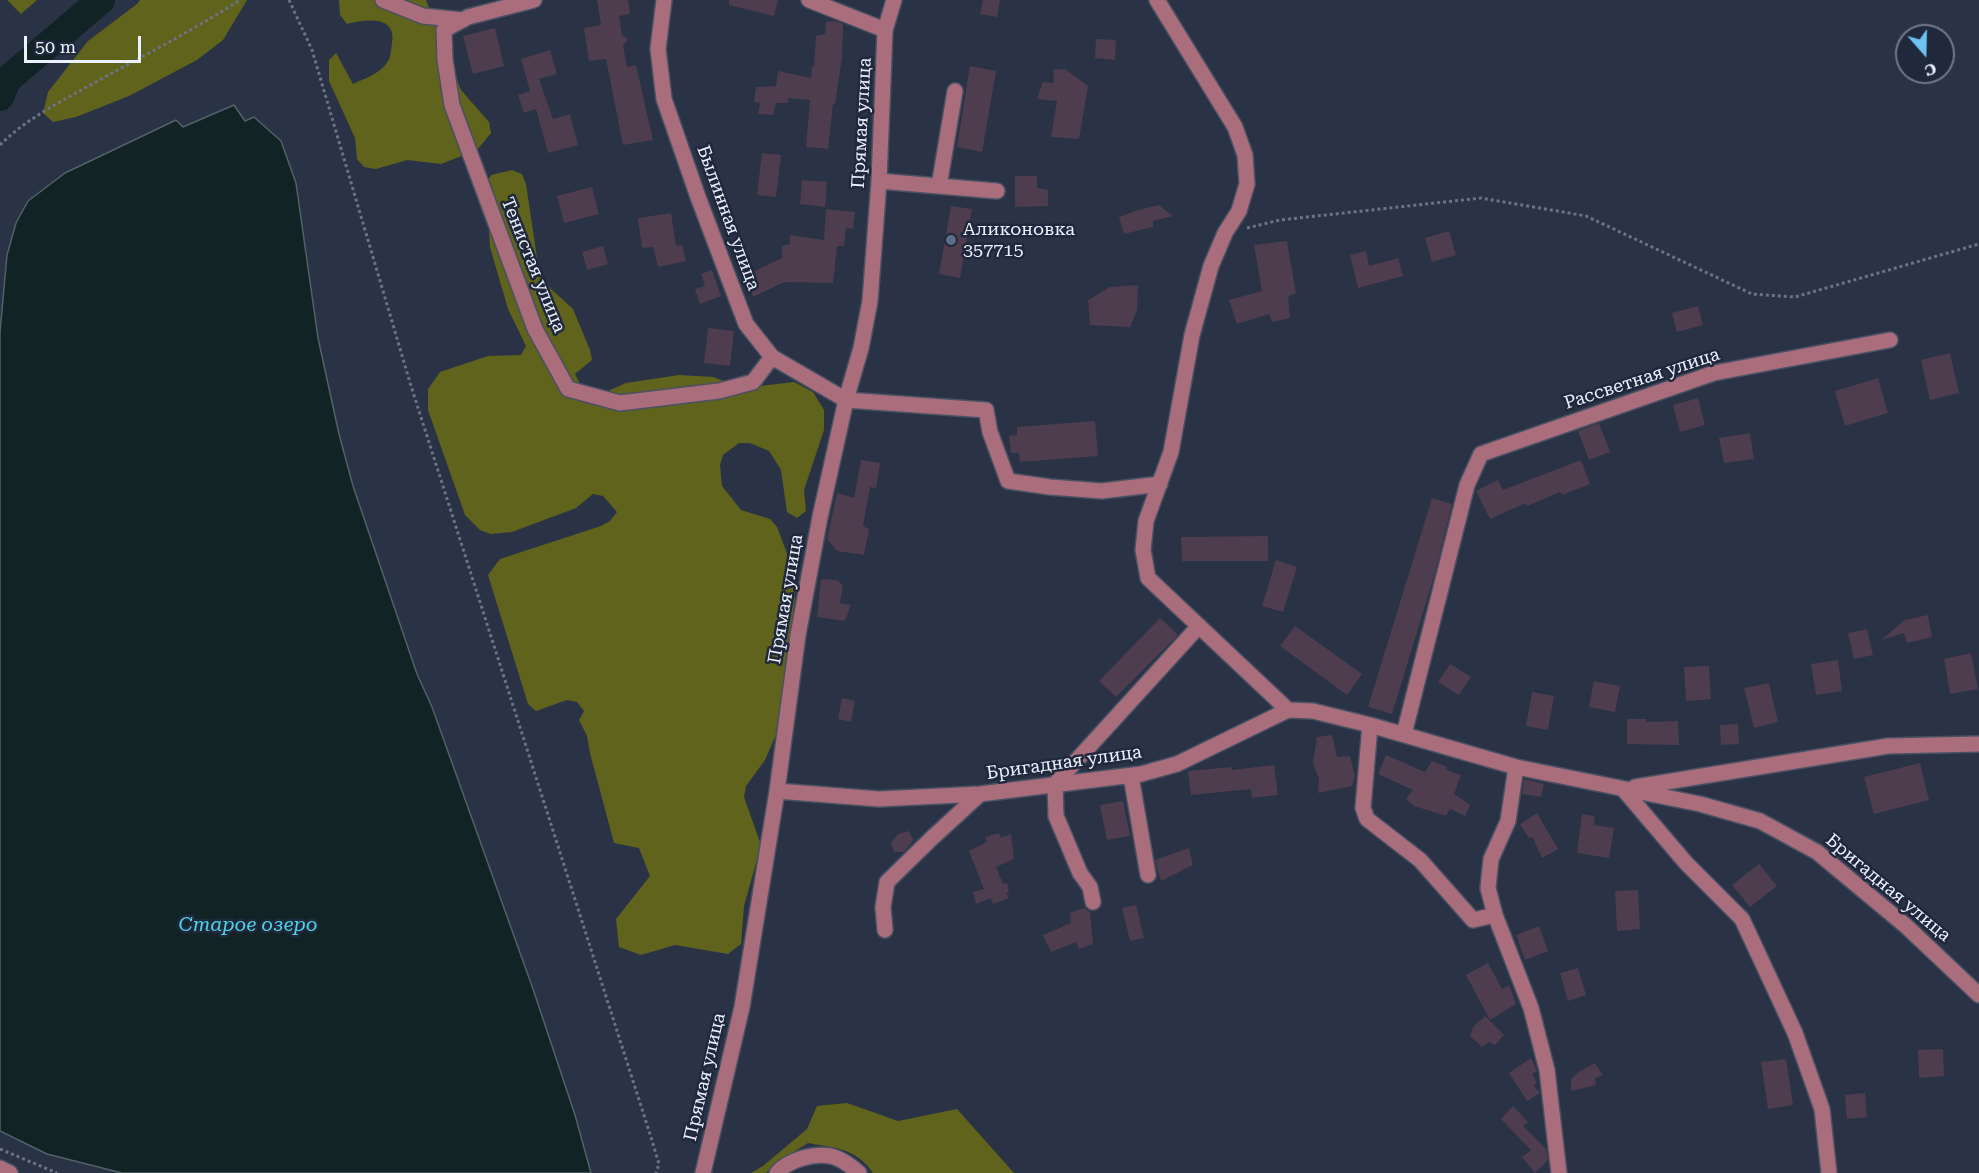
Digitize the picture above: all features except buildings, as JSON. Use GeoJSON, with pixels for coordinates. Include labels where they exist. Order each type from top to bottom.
{"type":"FeatureCollection","features":[{"type":"Feature","properties":{"kind":"street"},"geometry":{"type":"LineString","coordinates":[[383,0],[423,16],[463,20]]}},
{"type":"Feature","properties":{"kind":"street","name":"Тенистая улица"},"geometry":{"type":"LineString","coordinates":[[534,0],[463,20],[444,30],[445,60],[452,105],[535,329],[568,389],[620,403],[719,391],[753,382],[772,357]]}},
{"type":"Feature","properties":{"kind":"street","name":"Былинная улица"},"geometry":{"type":"LineString","coordinates":[[664,0],[658,49],[664,99],[746,324],[772,357],[846,400]]}},
{"type":"Feature","properties":{"kind":"street"},"geometry":{"type":"LineString","coordinates":[[809,0],[885,30]]}},
{"type":"Feature","properties":{"kind":"street","name":"Прямая улица"},"geometry":{"type":"LineString","coordinates":[[703,1173],[742,1007],[777,791],[798,635],[820,517],[846,400],[861,348],[870,301],[879,181],[885,30],[894,0]]}},
{"type":"Feature","properties":{"kind":"street"},"geometry":{"type":"LineString","coordinates":[[1157,0],[1235,127],[1245,155],[1247,184],[1239,211],[1225,233],[1212,266],[1192,335],[1172,452],[1146,521],[1143,550],[1148,578],[1288,710]]}},
{"type":"Feature","properties":{"kind":"street"},"geometry":{"type":"LineString","coordinates":[[939,186],[955,92]]}},
{"type":"Feature","properties":{"kind":"street"},"geometry":{"type":"LineString","coordinates":[[879,181],[997,191]]}},
{"type":"Feature","properties":{"kind":"street","name":"Рассветная улица"},"geometry":{"type":"LineString","coordinates":[[1404,734],[1467,485],[1481,454],[1714,373],[1890,340]]}},
{"type":"Feature","properties":{"kind":"street"},"geometry":{"type":"LineString","coordinates":[[846,400],[986,410],[990,432],[1008,482],[1102,491],[1160,484]]}},
{"type":"Feature","properties":{"kind":"street"},"geometry":{"type":"LineString","coordinates":[[1093,902],[1090,887],[1080,873],[1056,816],[1055,784],[1199,626]]}},
{"type":"Feature","properties":{"kind":"street","name":"Бригадная улица"},"geometry":{"type":"LineString","coordinates":[[777,791],[879,799],[980,794],[1131,776],[1176,764],[1288,710],[1313,711],[1404,734],[1516,767],[1700,804],[1760,821],[1817,852],[1906,926],[1979,995]]}},
{"type":"Feature","properties":{"kind":"street"},"geometry":{"type":"LineString","coordinates":[[1370,725],[1363,808],[1367,819],[1420,860],[1473,920],[1495,915]]}},
{"type":"Feature","properties":{"kind":"street","name":"Бригадная улица"},"geometry":{"type":"LineString","coordinates":[[1623,789],[1888,747],[1974,742]]}},
{"type":"Feature","properties":{"kind":"street"},"geometry":{"type":"LineString","coordinates":[[1516,767],[1508,821],[1491,859],[1488,888],[1495,915],[1531,1008],[1547,1070],[1558,1173]]}},
{"type":"Feature","properties":{"kind":"street"},"geometry":{"type":"LineString","coordinates":[[1131,776],[1148,875]]}},
{"type":"Feature","properties":{"kind":"street"},"geometry":{"type":"LineString","coordinates":[[1623,789],[1686,863],[1742,919],[1796,1033],[1822,1109],[1829,1173]]}},
{"type":"Feature","properties":{"kind":"street"},"geometry":{"type":"LineString","coordinates":[[885,930],[883,907],[887,882],[980,794]]}},
{"type":"Feature","properties":{"kind":"street"},"geometry":{"type":"LineString","coordinates":[[777,1173],[781,1168],[805,1157],[830,1156],[851,1165],[859,1173]]}},
{"type":"Feature","properties":{"kind":"street"},"geometry":{"type":"LineString","coordinates":[[0,1168],[10,1173]]}},
{"type":"Feature","properties":{"kind":"path"},"geometry":{"type":"LineString","coordinates":[[0,145],[16,129],[54,106],[200,25],[240,0]]}},
{"type":"Feature","properties":{"kind":"path"},"geometry":{"type":"LineString","coordinates":[[289,0],[312,50],[411,386],[650,1131],[659,1164],[656,1173]]}},
{"type":"Feature","properties":{"kind":"path"},"geometry":{"type":"LineString","coordinates":[[1225,233],[1280,220],[1481,198],[1586,216],[1752,294],[1795,297],[1979,244]]}},
{"type":"Feature","properties":{"kind":"path"},"geometry":{"type":"LineString","coordinates":[[0,1149],[57,1173]]}},
{"type":"Feature","properties":{"kind":"shaded area"},"geometry":{"type":"Polygon","coordinates":[[[7,0],[37,0],[21,14],[7,0]]]}},
{"type":"Feature","properties":{"kind":"shaded area"},"geometry":{"type":"Polygon","coordinates":[[[140,0],[247,0],[223,40],[197,60],[129,96],[76,117],[53,122],[43,113],[48,92],[88,41],[140,0]]]}},
{"type":"Feature","properties":{"kind":"shaded area"},"geometry":{"type":"Polygon","coordinates":[[[339,0],[426,0],[461,90],[489,122],[491,133],[477,150],[441,164],[407,160],[376,169],[364,167],[357,159],[355,138],[329,81],[329,60],[336,53],[353,84],[373,75],[385,65],[390,55],[392,34],[389,27],[377,21],[347,24],[340,15],[339,0]]]}},
{"type":"Feature","properties":{"kind":"shaded area"},"geometry":{"type":"Polygon","coordinates":[[[512,170],[522,174],[526,184],[539,271],[550,288],[573,309],[590,350],[592,360],[575,374],[580,384],[597,396],[626,383],[679,375],[713,377],[743,388],[794,382],[813,392],[824,410],[824,430],[804,490],[806,511],[797,518],[787,512],[781,470],[769,451],[750,443],[739,443],[723,455],[720,465],[722,486],[741,510],[770,519],[777,527],[792,567],[795,598],[778,730],[765,760],[746,786],[744,797],[761,845],[744,906],[741,944],[728,954],[675,945],[641,955],[619,947],[616,919],[650,876],[639,848],[614,843],[587,736],[579,720],[584,711],[577,702],[567,700],[536,711],[528,704],[488,575],[500,559],[601,526],[610,521],[617,512],[603,496],[593,494],[576,508],[512,532],[491,534],[480,530],[465,515],[428,410],[428,389],[440,372],[488,356],[521,355],[526,346],[508,309],[490,247],[486,184],[491,175],[512,170]]]}},
{"type":"Feature","properties":{"kind":"shaded area"},"geometry":{"type":"Polygon","coordinates":[[[847,1103],[898,1121],[957,1109],[1014,1173],[873,1173],[859,1158],[844,1150],[808,1143],[775,1164],[766,1173],[751,1173],[763,1166],[807,1129],[817,1106],[847,1103]]]}},
{"type":"Feature","properties":{"kind":"water","name":"Старое озеро"},"geometry":{"type":"Polygon","coordinates":[[[234,105],[245,121],[254,117],[281,141],[296,183],[318,338],[353,486],[417,674],[432,707],[533,989],[575,1115],[591,1173],[122,1173],[47,1154],[0,1131],[0,332],[7,255],[16,223],[28,201],[65,173],[176,120],[183,127],[234,105]]]}},
{"type":"Feature","properties":{"kind":"waterway"},"geometry":{"type":"LineString","coordinates":[[0,97],[8,79],[101,0]]}},
{"type":"Feature","properties":{"kind":"place","name":"Аликоновка 357715"},"geometry":{"type":"Point","coordinates":[951,240]}}]}
